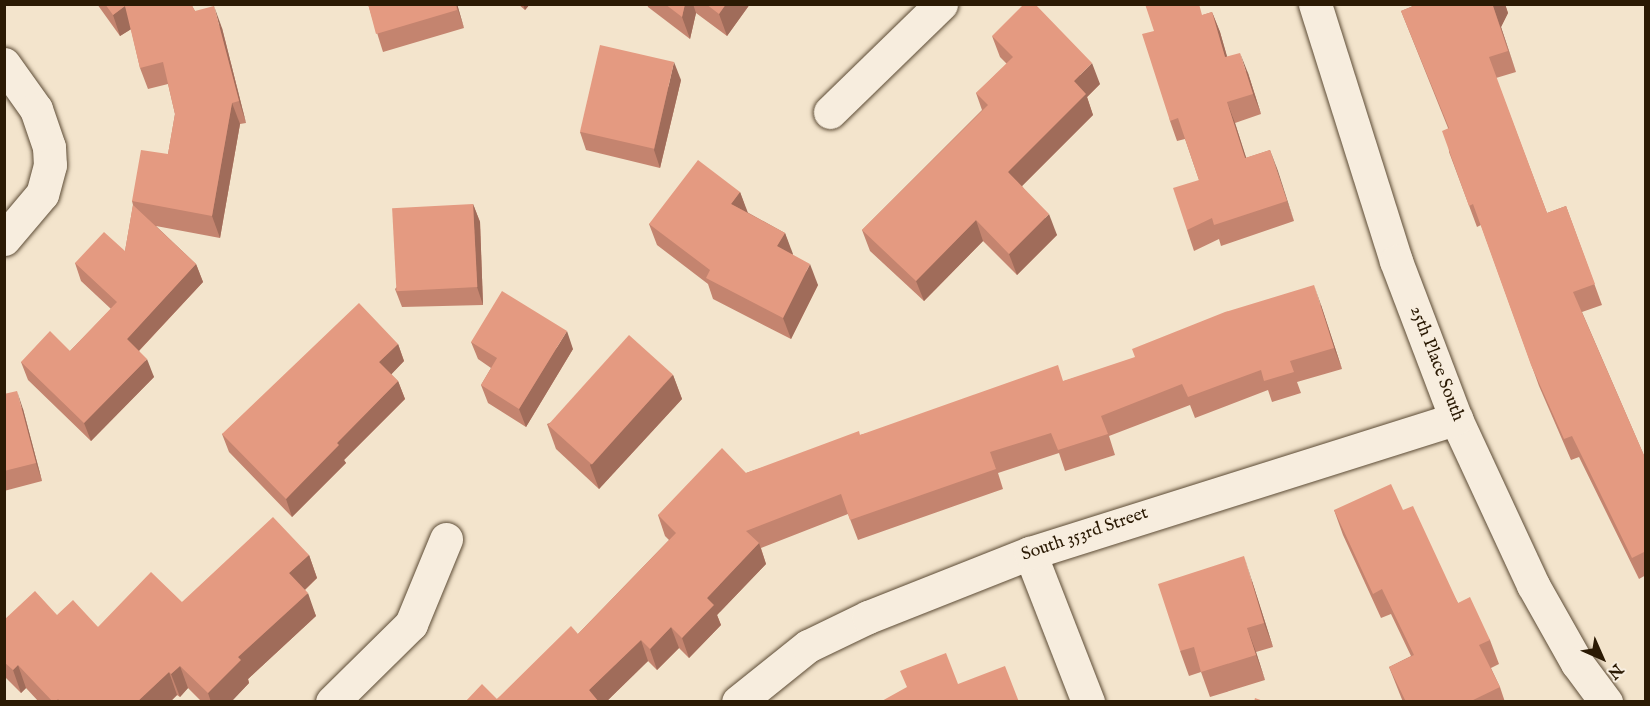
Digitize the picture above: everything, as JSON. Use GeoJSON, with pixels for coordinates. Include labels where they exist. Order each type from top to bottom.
{"type":"FeatureCollection","features":[{"type":"Feature","properties":{"kind":"street"},"geometry":{"type":"LineString","coordinates":[[830,112],[941,4]]}},
{"type":"Feature","properties":{"kind":"street","name":"25th Place South"},"geometry":{"type":"LineString","coordinates":[[1315,4],[1396,261],[1456,420],[1537,594],[1577,663],[1606,702]]}},
{"type":"Feature","properties":{"kind":"street"},"geometry":{"type":"LineString","coordinates":[[4,64],[36,109],[49,147],[50,165],[42,194],[4,239]]}},
{"type":"Feature","properties":{"kind":"street","name":"South 353rd Street"},"geometry":{"type":"LineString","coordinates":[[738,702],[808,646],[868,617],[1030,553],[1456,420]]}},
{"type":"Feature","properties":{"kind":"street"},"geometry":{"type":"LineString","coordinates":[[332,702],[411,624],[446,539]]}},
{"type":"Feature","properties":{"kind":"street"},"geometry":{"type":"LineString","coordinates":[[1030,553],[1088,702]]}},
{"type":"Feature","properties":{"kind":"building"},"geometry":{"type":"Polygon","coordinates":[[[105,4],[191,4],[195,11],[214,6],[239,101],[232,103],[212,216],[132,201],[141,150],[168,154],[175,114],[163,62],[140,68],[125,6],[113,15],[105,4]]]}},
{"type":"Feature","properties":{"kind":"building"},"geometry":{"type":"Polygon","coordinates":[[[368,4],[456,4],[457,10],[376,34],[368,4]]]}},
{"type":"Feature","properties":{"kind":"building"},"geometry":{"type":"Polygon","coordinates":[[[665,4],[685,4],[682,17],[665,4]]]}},
{"type":"Feature","properties":{"kind":"building"},"geometry":{"type":"Polygon","coordinates":[[[706,4],[726,4],[719,14],[706,4]]]}},
{"type":"Feature","properties":{"kind":"building"},"geometry":{"type":"Polygon","coordinates":[[[1024,4],[1035,4],[1092,63],[1074,81],[1086,94],[1008,172],[1049,214],[1009,254],[976,220],[916,281],[862,230],[988,105],[976,93],[1013,57],[992,36],[1024,4]]]}},
{"type":"Feature","properties":{"kind":"building"},"geometry":{"type":"Polygon","coordinates":[[[1145,4],[1199,4],[1202,15],[1212,12],[1225,57],[1240,53],[1253,94],[1227,102],[1245,158],[1270,150],[1287,201],[1214,225],[1212,218],[1187,230],[1173,188],[1199,180],[1178,118],[1170,121],[1142,34],[1154,31],[1145,4]]]}},
{"type":"Feature","properties":{"kind":"building"},"geometry":{"type":"Polygon","coordinates":[[[1418,4],[1494,4],[1508,51],[1489,57],[1547,213],[1566,206],[1595,284],[1573,292],[1646,460],[1646,551],[1632,558],[1572,436],[1564,439],[1531,365],[1473,204],[1469,206],[1442,131],[1449,128],[1401,11],[1418,4]]]}},
{"type":"Feature","properties":{"kind":"building"},"geometry":{"type":"Polygon","coordinates":[[[600,45],[674,62],[654,149],[580,132],[600,45]]]}},
{"type":"Feature","properties":{"kind":"building"},"geometry":{"type":"Polygon","coordinates":[[[698,160],[740,192],[731,204],[785,233],[777,246],[810,264],[783,318],[706,278],[710,270],[649,224],[698,160]]]}},
{"type":"Feature","properties":{"kind":"building"},"geometry":{"type":"Polygon","coordinates":[[[473,204],[477,287],[396,291],[392,208],[473,204]]]}},
{"type":"Feature","properties":{"kind":"building"},"geometry":{"type":"Polygon","coordinates":[[[133,205],[196,264],[127,339],[147,359],[84,423],[21,362],[50,331],[70,351],[117,302],[75,263],[104,232],[125,251],[133,205]]]}},
{"type":"Feature","properties":{"kind":"building"},"geometry":{"type":"Polygon","coordinates":[[[1314,285],[1334,348],[1290,361],[1294,372],[1264,381],[1261,370],[1188,397],[1182,384],[1101,416],[1108,434],[1058,450],[1051,433],[990,452],[996,469],[850,520],[841,494],[746,531],[759,543],[707,598],[714,605],[682,638],[671,627],[650,649],[641,640],[589,690],[599,702],[465,702],[482,684],[497,699],[571,626],[578,634],[676,533],[658,515],[722,448],[746,473],[859,431],[860,435],[1058,365],[1063,381],[1135,357],[1132,349],[1225,312],[1314,285]]]}},
{"type":"Feature","properties":{"kind":"building"},"geometry":{"type":"Polygon","coordinates":[[[502,291],[567,331],[519,409],[481,385],[497,358],[471,342],[502,291]]]}},
{"type":"Feature","properties":{"kind":"building"},"geometry":{"type":"Polygon","coordinates":[[[359,303],[398,344],[379,362],[398,381],[286,499],[222,434],[359,303]]]}},
{"type":"Feature","properties":{"kind":"building"},"geometry":{"type":"Polygon","coordinates":[[[629,335],[673,374],[592,464],[548,425],[629,335]]]}},
{"type":"Feature","properties":{"kind":"building"},"geometry":{"type":"Polygon","coordinates":[[[17,391],[36,463],[4,471],[4,394],[17,391]]]}},
{"type":"Feature","properties":{"kind":"building"},"geometry":{"type":"Polygon","coordinates":[[[1391,484],[1403,510],[1413,506],[1458,603],[1470,597],[1490,640],[1479,645],[1500,687],[1469,702],[1439,702],[1439,700],[1436,702],[1406,702],[1389,667],[1414,655],[1382,589],[1373,594],[1334,510],[1391,484]]]}},
{"type":"Feature","properties":{"kind":"building"},"geometry":{"type":"Polygon","coordinates":[[[273,517],[309,555],[289,573],[308,593],[238,657],[241,660],[208,693],[180,666],[171,674],[169,672],[137,702],[61,702],[58,699],[53,702],[18,665],[13,670],[4,662],[4,620],[35,591],[57,615],[73,600],[98,627],[151,572],[182,602],[273,517]]]}},
{"type":"Feature","properties":{"kind":"building"},"geometry":{"type":"Polygon","coordinates":[[[1244,556],[1264,623],[1247,628],[1256,655],[1201,672],[1194,647],[1180,651],[1158,584],[1244,556]]]}},
{"type":"Feature","properties":{"kind":"building"},"geometry":{"type":"Polygon","coordinates":[[[946,653],[958,684],[1005,666],[1019,702],[880,702],[907,687],[900,671],[946,653]]]}},
{"type":"Feature","properties":{"kind":"building"},"geometry":{"type":"Polygon","coordinates":[[[1255,698],[1266,702],[1254,702],[1255,698]]]}}]}
